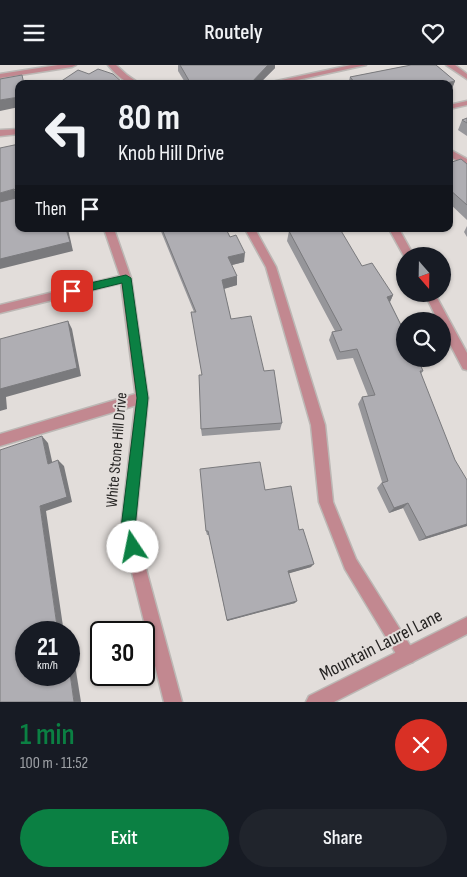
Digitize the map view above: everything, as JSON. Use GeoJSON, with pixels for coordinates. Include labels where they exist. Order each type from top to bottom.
{"type":"FeatureCollection","features":[{"type":"Feature","properties":{"kind":"street"},"geometry":{"type":"LineString","coordinates":[[0,76],[72,65]]}},
{"type":"Feature","properties":{"kind":"street"},"geometry":{"type":"LineString","coordinates":[[112,65],[129,80]]}},
{"type":"Feature","properties":{"kind":"street"},"geometry":{"type":"LineString","coordinates":[[286,80],[362,65]]}},
{"type":"Feature","properties":{"kind":"street"},"geometry":{"type":"LineString","coordinates":[[450,65],[467,77]]}},
{"type":"Feature","properties":{"kind":"street"},"geometry":{"type":"LineString","coordinates":[[453,106],[467,103]]}},
{"type":"Feature","properties":{"kind":"street"},"geometry":{"type":"LineString","coordinates":[[0,133],[15,131]]}},
{"type":"Feature","properties":{"kind":"street"},"geometry":{"type":"LineString","coordinates":[[453,154],[467,163]]}},
{"type":"Feature","properties":{"kind":"street","name":"White Stone Hill Drive"},"geometry":{"type":"LineString","coordinates":[[111,232],[126,278],[142,398],[128,528],[174,702]]}},
{"type":"Feature","properties":{"kind":"street"},"geometry":{"type":"LineString","coordinates":[[252,232],[271,267],[318,425],[326,502],[350,564],[406,656]]}},
{"type":"Feature","properties":{"kind":"street"},"geometry":{"type":"LineString","coordinates":[[396,232],[404,247]]}},
{"type":"Feature","properties":{"kind":"street"},"geometry":{"type":"LineString","coordinates":[[0,309],[126,278]]}},
{"type":"Feature","properties":{"kind":"street"},"geometry":{"type":"LineString","coordinates":[[435,303],[467,365]]}},
{"type":"Feature","properties":{"kind":"street"},"geometry":{"type":"LineString","coordinates":[[0,440],[142,398]]}},
{"type":"Feature","properties":{"kind":"street","name":"Mountain Laurel Lane"},"geometry":{"type":"LineString","coordinates":[[315,702],[467,625]]}},
{"type":"Feature","properties":{"kind":"building"},"geometry":{"type":"Polygon","coordinates":[[[180,65],[268,65],[254,80],[189,80],[180,65]]]}},
{"type":"Feature","properties":{"kind":"building"},"geometry":{"type":"Polygon","coordinates":[[[411,65],[436,65],[455,81],[353,80],[350,77],[411,65]]]}},
{"type":"Feature","properties":{"kind":"building"},"geometry":{"type":"Polygon","coordinates":[[[98,69],[113,74],[120,80],[63,80],[78,70],[89,74],[98,69]]]}},
{"type":"Feature","properties":{"kind":"building"},"geometry":{"type":"Polygon","coordinates":[[[22,75],[23,80],[15,80],[15,98],[0,100],[0,79],[22,75]]]}},
{"type":"Feature","properties":{"kind":"building"},"geometry":{"type":"Polygon","coordinates":[[[15,145],[15,190],[0,193],[0,148],[15,145]]]}},
{"type":"Feature","properties":{"kind":"building"},"geometry":{"type":"Polygon","coordinates":[[[461,159],[467,164],[467,205],[453,193],[453,162],[461,159]]]}},
{"type":"Feature","properties":{"kind":"building"},"geometry":{"type":"Polygon","coordinates":[[[15,198],[15,232],[67,232],[70,242],[0,259],[0,202],[15,198]]]}},
{"type":"Feature","properties":{"kind":"building"},"geometry":{"type":"Polygon","coordinates":[[[163,232],[228,232],[230,237],[236,235],[245,253],[228,257],[237,276],[222,280],[231,319],[251,316],[264,371],[274,370],[282,423],[201,429],[199,375],[202,375],[191,312],[196,312],[163,232]]]}},
{"type":"Feature","properties":{"kind":"building"},"geometry":{"type":"Polygon","coordinates":[[[290,232],[342,232],[362,266],[372,263],[393,295],[387,297],[396,315],[396,367],[421,367],[423,371],[420,371],[455,460],[467,480],[467,524],[426,537],[408,503],[394,508],[382,483],[388,481],[362,397],[375,395],[357,349],[340,352],[332,332],[342,330],[290,232]]]}},
{"type":"Feature","properties":{"kind":"building"},"geometry":{"type":"Polygon","coordinates":[[[68,321],[77,368],[0,389],[0,339],[68,321]]]}},
{"type":"Feature","properties":{"kind":"building"},"geometry":{"type":"Polygon","coordinates":[[[42,436],[48,464],[58,460],[67,497],[40,506],[56,621],[15,621],[15,686],[72,686],[74,702],[0,702],[0,450],[42,436]]]}},
{"type":"Feature","properties":{"kind":"building"},"geometry":{"type":"Polygon","coordinates":[[[260,462],[265,490],[291,486],[299,530],[303,529],[314,564],[288,571],[297,601],[227,620],[208,531],[206,531],[200,469],[260,462]]]}},
{"type":"Feature","properties":{"kind":"route"},"geometry":{"type":"LineString","coordinates":[[72,291],[126,278],[142,398],[128,528],[133,547]]}}]}
